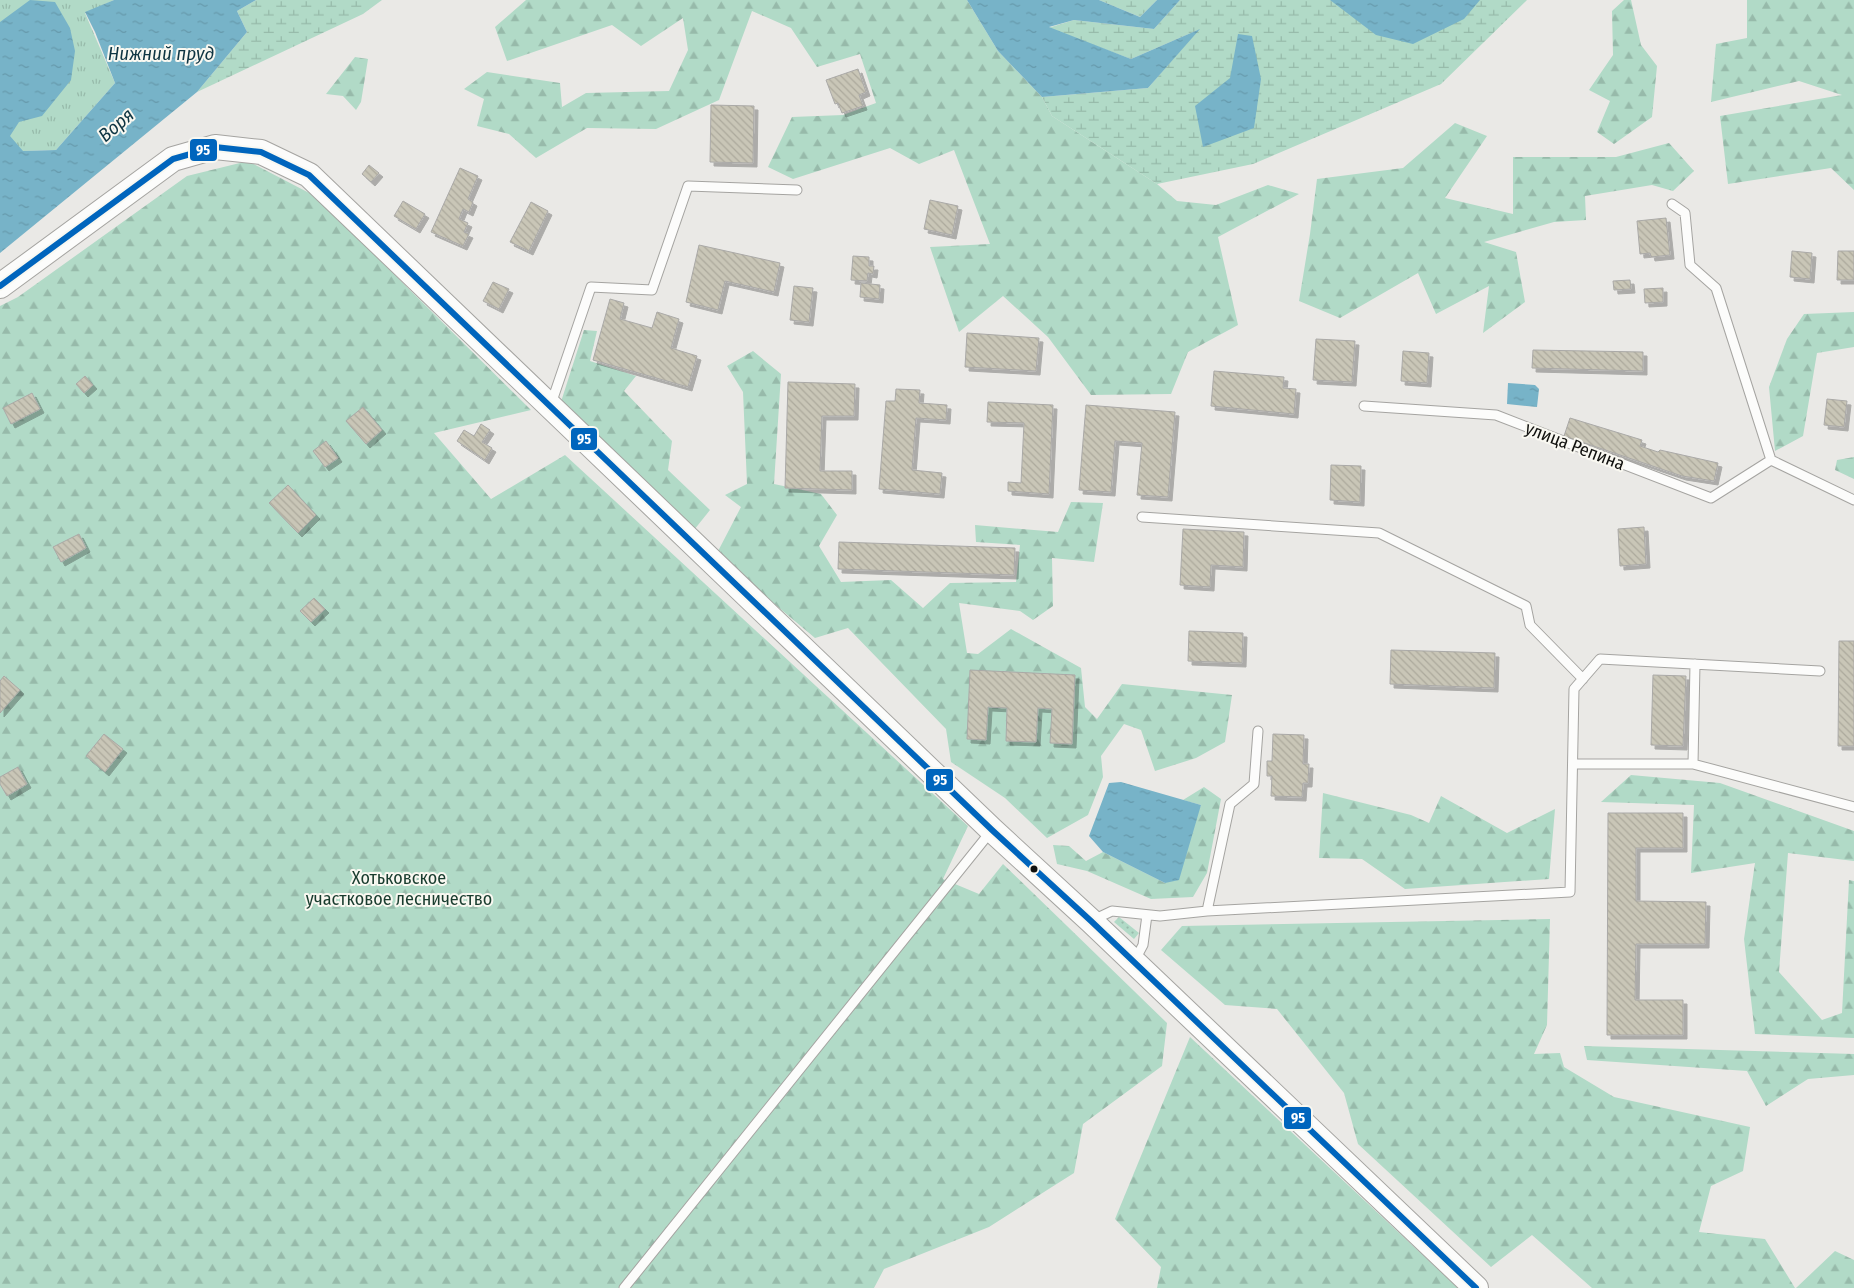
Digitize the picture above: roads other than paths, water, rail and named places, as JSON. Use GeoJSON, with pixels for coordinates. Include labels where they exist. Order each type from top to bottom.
{"type":"FeatureCollection","features":[{"type":"Feature","properties":{"kind":"street"},"geometry":{"type":"LineString","coordinates":[[0,286],[173,159],[215,147],[261,152],[308,175],[992,830],[1091,921],[1476,1288]]}},
{"type":"Feature","properties":{"kind":"lane"},"geometry":{"type":"LineString","coordinates":[[550,406],[591,287],[652,290],[688,186],[797,190]]}},
{"type":"Feature","properties":{"kind":"lane"},"geometry":{"type":"LineString","coordinates":[[1672,204],[1685,213],[1690,265],[1716,288],[1771,460],[1854,500]]}},
{"type":"Feature","properties":{"kind":"lane","name":"улица Репина"},"geometry":{"type":"LineString","coordinates":[[1364,406],[1496,415],[1711,498],[1771,460]]}},
{"type":"Feature","properties":{"kind":"lane"},"geometry":{"type":"LineString","coordinates":[[1142,517],[1379,533],[1526,606],[1530,624],[1583,679]]}},
{"type":"Feature","properties":{"kind":"lane"},"geometry":{"type":"LineString","coordinates":[[1091,921],[1112,911],[1160,916],[1207,911],[1570,892],[1574,689],[1600,659],[1820,671]]}},
{"type":"Feature","properties":{"kind":"lane"},"geometry":{"type":"LineString","coordinates":[[1693,764],[1694,664]]}},
{"type":"Feature","properties":{"kind":"lane"},"geometry":{"type":"LineString","coordinates":[[1207,911],[1230,804],[1254,784],[1258,732]]}},
{"type":"Feature","properties":{"kind":"lane"},"geometry":{"type":"LineString","coordinates":[[1573,764],[1693,764],[1854,807]]}},
{"type":"Feature","properties":{"kind":"lane"},"geometry":{"type":"LineString","coordinates":[[624,1288],[992,830]]}},
{"type":"Feature","properties":{"kind":"lane"},"geometry":{"type":"LineString","coordinates":[[1134,962],[1143,945],[1146,916]]}},
{"type":"Feature","properties":{"kind":"water","name":"Нижний пруд"},"geometry":{"type":"Polygon","coordinates":[[[30,0],[55,2],[70,28],[75,51],[71,80],[42,116],[19,122],[10,136],[23,151],[56,150],[115,83],[85,12],[114,0],[256,0],[237,11],[247,32],[197,92],[0,253],[0,22],[30,0]]]}},
{"type":"Feature","properties":{"kind":"water"},"geometry":{"type":"Polygon","coordinates":[[[967,0],[1099,0],[1140,17],[1157,0],[1180,0],[1154,29],[1074,20],[1049,27],[1131,59],[1200,29],[1148,88],[1042,97],[998,51],[967,0]]]}},
{"type":"Feature","properties":{"kind":"water"},"geometry":{"type":"Polygon","coordinates":[[[1330,0],[1480,0],[1464,19],[1413,44],[1376,35],[1330,0]]]}},
{"type":"Feature","properties":{"kind":"water"},"geometry":{"type":"Polygon","coordinates":[[[1238,34],[1252,36],[1261,79],[1254,128],[1203,147],[1195,106],[1230,78],[1238,34]]]}},
{"type":"Feature","properties":{"kind":"water"},"geometry":{"type":"Polygon","coordinates":[[[1508,383],[1535,385],[1539,389],[1537,407],[1507,404],[1508,383]]]}},
{"type":"Feature","properties":{"kind":"water"},"geometry":{"type":"Polygon","coordinates":[[[1121,782],[1201,805],[1179,880],[1165,883],[1103,852],[1089,836],[1109,783],[1121,782]]]}},
{"type":"Feature","properties":{"kind":"water label","name":"Воря"},"geometry":{"type":"Point","coordinates":[116,125]}},
{"type":"Feature","properties":{"kind":"park label","name":"Хотьковское участковое лесничество"},"geometry":{"type":"Point","coordinates":[399,888]}}]}
